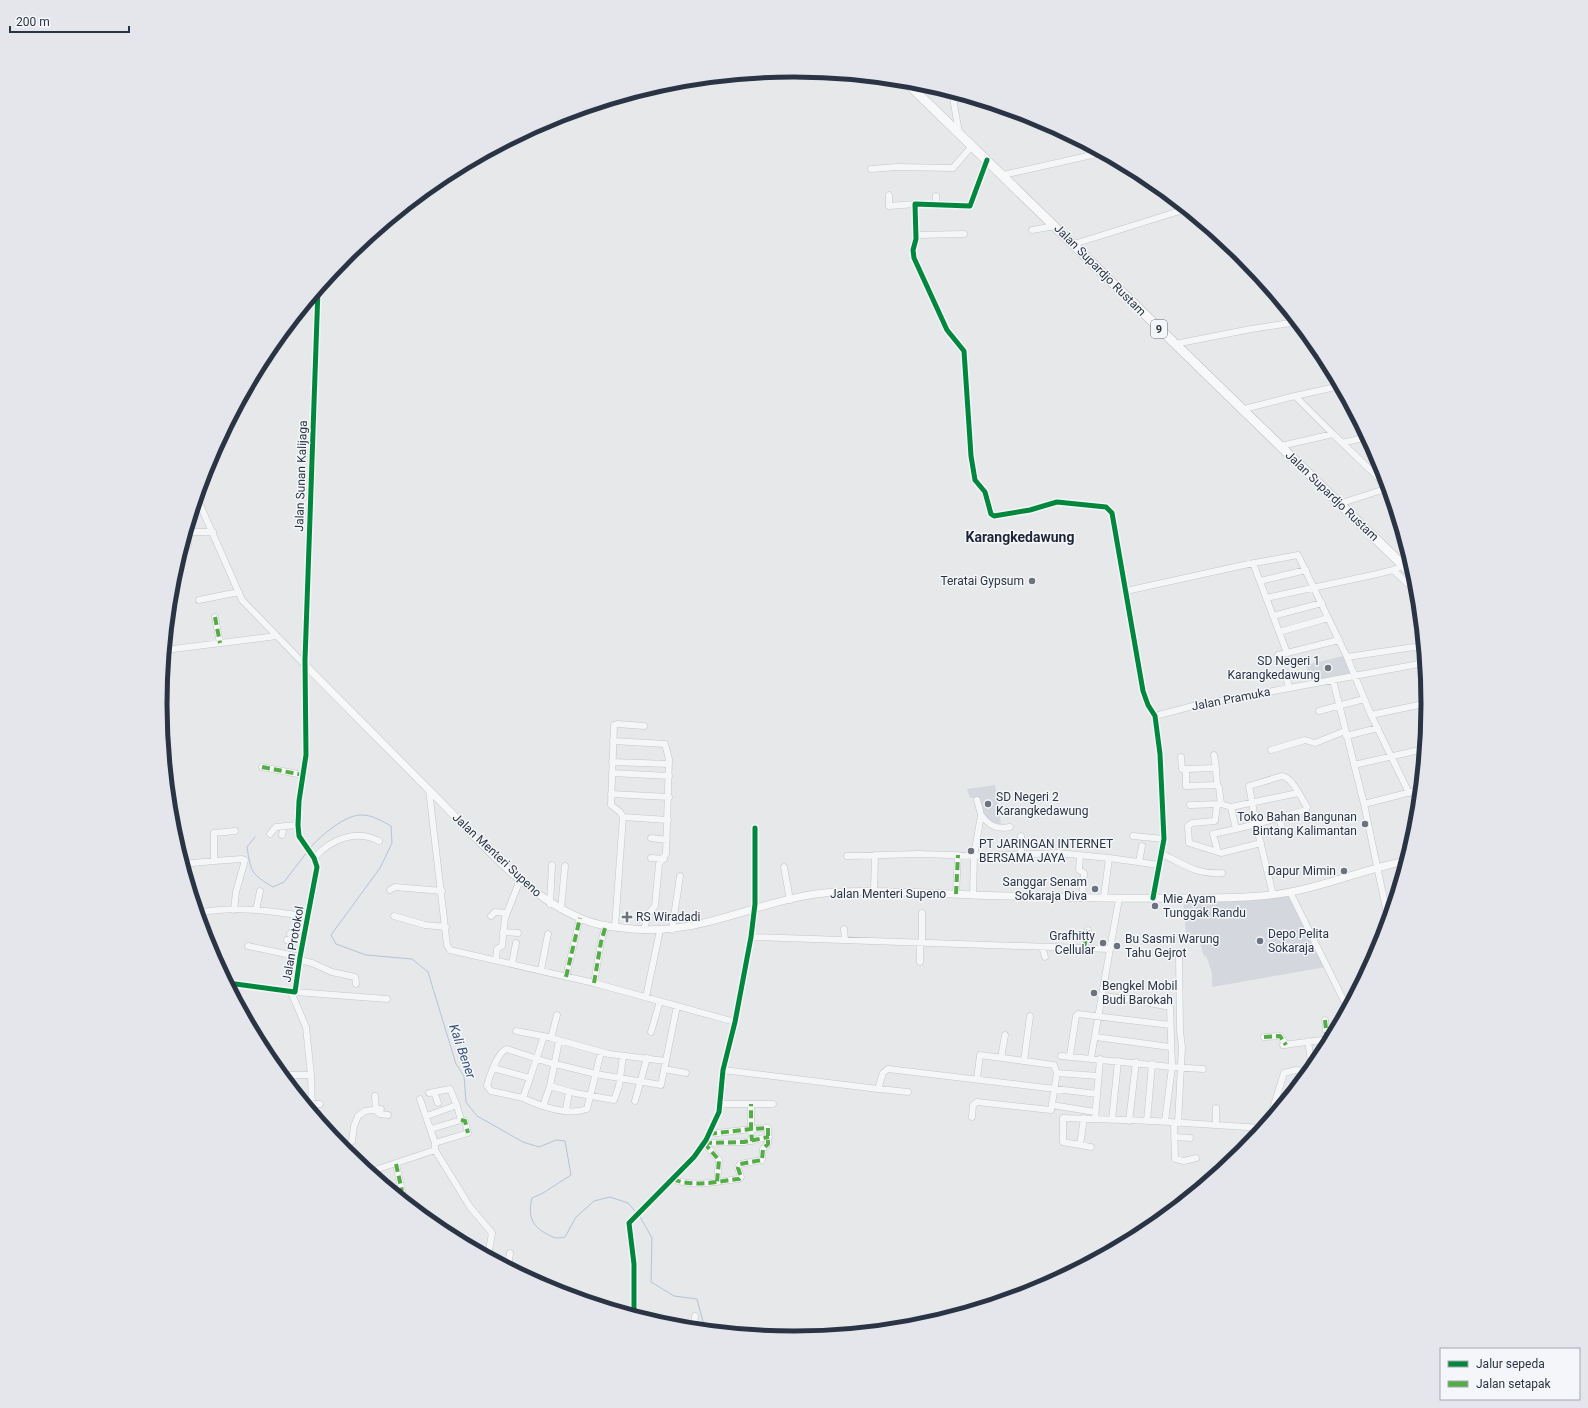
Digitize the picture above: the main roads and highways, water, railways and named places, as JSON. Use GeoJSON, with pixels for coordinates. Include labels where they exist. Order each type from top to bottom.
{"type":"FeatureCollection","features":[{"type":"Feature","properties":{"kind":"highway","name":"Jalan Supardjo Rustam"},"geometry":{"type":"LineString","coordinates":[[913,88],[988,160],[1175,344],[1244,409],[1339,504],[1404,562]]}},
{"type":"Feature","properties":{"kind":"main road","name":"Jalan Menteri Supeno"},"geometry":{"type":"LineString","coordinates":[[305,665],[535,894],[550,904],[580,918],[615,927],[644,930],[672,930],[690,927],[790,900],[838,892],[1082,898],[1104,897],[1119,900],[1153,898],[1234,898],[1273,895],[1318,886],[1377,867],[1401,862]]}},
{"type":"Feature","properties":{"kind":"waterway","name":"Kali Bener"},"geometry":{"type":"LineString","coordinates":[[310,848],[320,838],[341,822],[356,816],[369,816],[391,826],[392,843],[380,868],[331,935],[336,944],[366,955],[412,959],[428,972],[456,1064],[464,1076],[466,1102],[477,1116],[523,1142],[539,1147],[556,1140],[565,1141],[571,1175],[543,1193],[532,1198],[530,1210],[534,1224],[549,1235],[558,1238],[565,1237],[576,1217],[594,1201],[610,1197],[628,1203],[635,1211]]}},
{"type":"Feature","properties":{"kind":"waterway","name":"Kali Bener"},"geometry":{"type":"LineString","coordinates":[[255,837],[247,847],[251,867],[253,872],[260,879],[273,887],[284,882],[307,852]]}},
{"type":"Feature","properties":{"kind":"waterway","name":"Kali Bener"},"geometry":{"type":"LineString","coordinates":[[639,1215],[652,1238],[651,1282],[674,1296],[697,1299],[704,1325]]}},
{"type":"Feature","properties":{"kind":"place","name":"Teratai Gypsum"},"geometry":{"type":"Point","coordinates":[1032,581]}},
{"type":"Feature","properties":{"kind":"place","name":"SD Negeri 1 Karangkedawung"},"geometry":{"type":"Point","coordinates":[1328,668]}},
{"type":"Feature","properties":{"kind":"place","name":"SD Negeri 2 Karangkedawung"},"geometry":{"type":"Point","coordinates":[988,804]}},
{"type":"Feature","properties":{"kind":"place","name":"Toko Bahan Bangunan Bintang Kalimantan"},"geometry":{"type":"Point","coordinates":[1365,824]}},
{"type":"Feature","properties":{"kind":"place","name":"PT JARINGAN INTERNET BERSAMA JAYA"},"geometry":{"type":"Point","coordinates":[971,851]}},
{"type":"Feature","properties":{"kind":"place","name":"Dapur Mimin"},"geometry":{"type":"Point","coordinates":[1344,871]}},
{"type":"Feature","properties":{"kind":"place","name":"Sanggar Senam Sokaraja Diva"},"geometry":{"type":"Point","coordinates":[1095,889]}},
{"type":"Feature","properties":{"kind":"place","name":"Mie Ayam Tunggak Randu"},"geometry":{"type":"Point","coordinates":[1155,906]}},
{"type":"Feature","properties":{"kind":"place","name":"RS Wiradadi"},"geometry":{"type":"Point","coordinates":[627,917]}},
{"type":"Feature","properties":{"kind":"place","name":"Depo Pelita Sokaraja"},"geometry":{"type":"Point","coordinates":[1260,941]}},
{"type":"Feature","properties":{"kind":"place","name":"Grafhitty Cellular"},"geometry":{"type":"Point","coordinates":[1103,943]}},
{"type":"Feature","properties":{"kind":"place","name":"Bu Sasmi Warung Tahu Gejrot"},"geometry":{"type":"Point","coordinates":[1117,946]}},
{"type":"Feature","properties":{"kind":"place","name":"Bengkel Mobil Budi Barokah"},"geometry":{"type":"Point","coordinates":[1094,993]}},
{"type":"Feature","properties":{"kind":"district","name":"Karangkedawung"},"geometry":{"type":"Point","coordinates":[1020,537]}}]}
